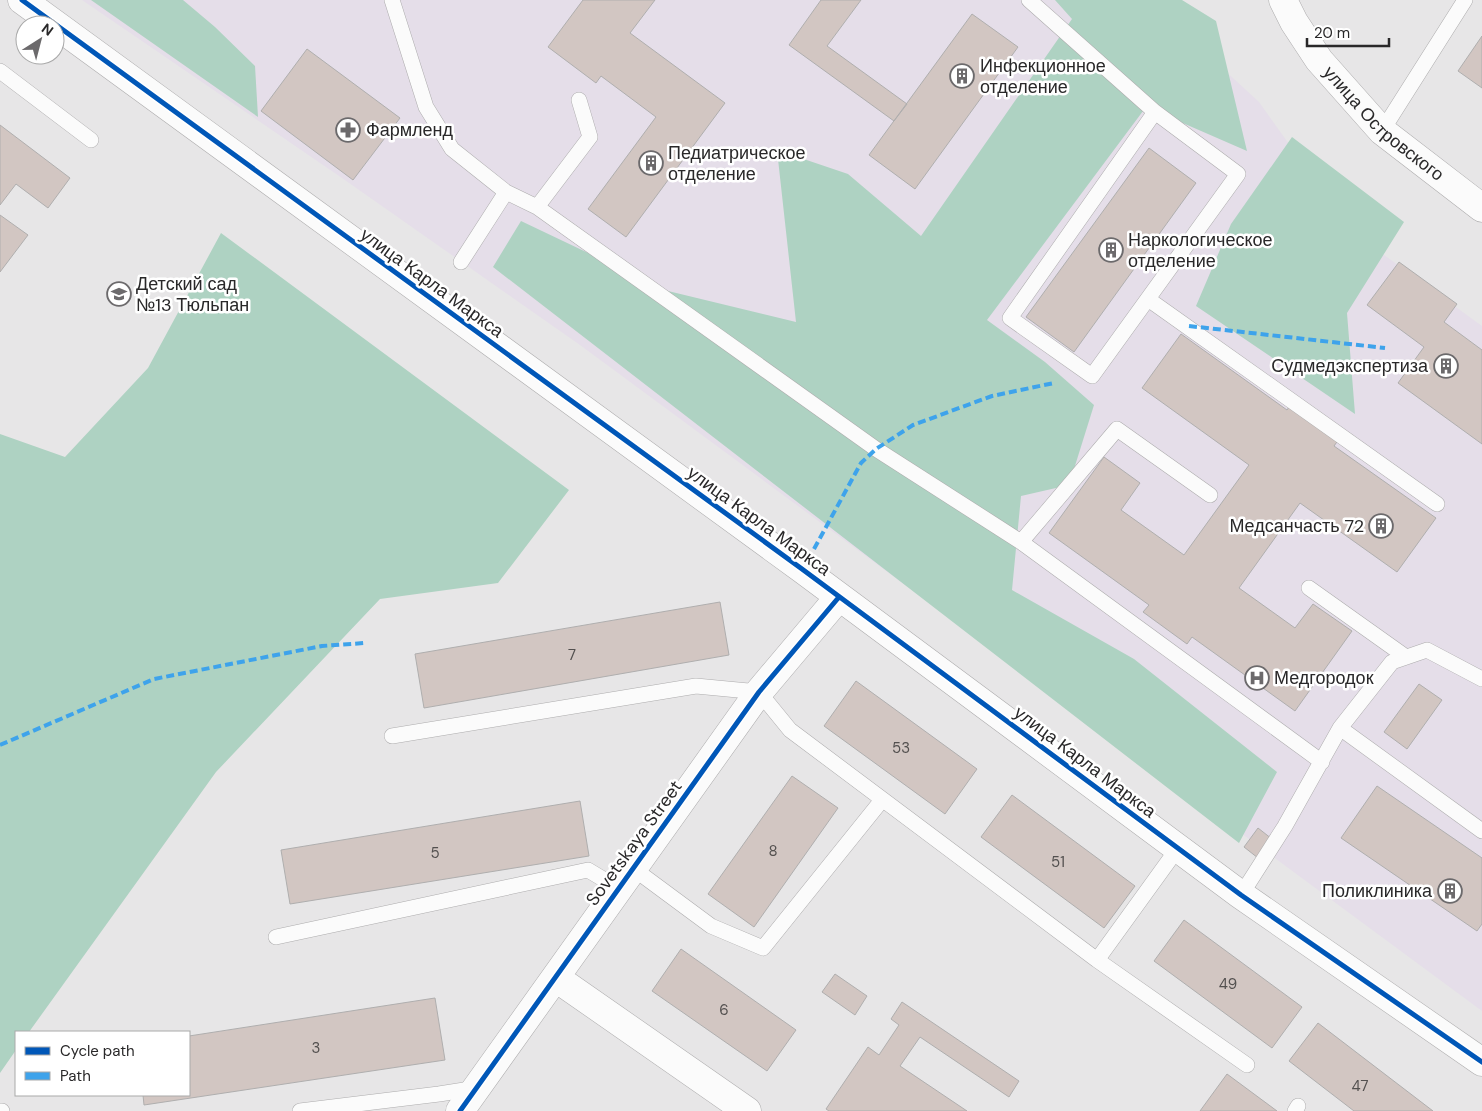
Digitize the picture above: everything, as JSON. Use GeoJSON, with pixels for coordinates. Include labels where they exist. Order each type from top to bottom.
{"type":"FeatureCollection","features":[{"type":"Feature","properties":{"kind":"street","name":"улица Карла Маркса"},"geometry":{"type":"LineString","coordinates":[[22,0],[839,597],[1241,895],[1482,1062]]}},
{"type":"Feature","properties":{"kind":"street","name":"улица Островского"},"geometry":{"type":"LineString","coordinates":[[1283,0],[1294,22],[1319,60],[1382,130],[1482,208]]}},
{"type":"Feature","properties":{"kind":"street","name":"Sovetskaya Street"},"geometry":{"type":"LineString","coordinates":[[460,1111],[760,692],[839,597]]}},
{"type":"Feature","properties":{"kind":"street"},"geometry":{"type":"LineString","coordinates":[[556,978],[747,1111]]}},
{"type":"Feature","properties":{"kind":"lane"},"geometry":{"type":"LineString","coordinates":[[392,0],[426,107],[452,149],[506,192],[537,207],[876,449],[1021,542],[1322,762]]}},
{"type":"Feature","properties":{"kind":"lane"},"geometry":{"type":"LineString","coordinates":[[1029,0],[1156,112],[1238,174],[1092,376],[1010,318],[1156,112]]}},
{"type":"Feature","properties":{"kind":"lane"},"geometry":{"type":"LineString","coordinates":[[1382,130],[1465,0]]}},
{"type":"Feature","properties":{"kind":"lane"},"geometry":{"type":"LineString","coordinates":[[0,71],[91,140]]}},
{"type":"Feature","properties":{"kind":"lane"},"geometry":{"type":"LineString","coordinates":[[537,207],[590,137],[579,100]]}},
{"type":"Feature","properties":{"kind":"lane"},"geometry":{"type":"LineString","coordinates":[[461,262],[506,192]]}},
{"type":"Feature","properties":{"kind":"lane"},"geometry":{"type":"LineString","coordinates":[[1148,299],[1437,504]]}},
{"type":"Feature","properties":{"kind":"lane"},"geometry":{"type":"LineString","coordinates":[[1021,542],[1117,429],[1210,495]]}},
{"type":"Feature","properties":{"kind":"lane"},"geometry":{"type":"LineString","coordinates":[[1309,588],[1406,657]]}},
{"type":"Feature","properties":{"kind":"lane"},"geometry":{"type":"LineString","coordinates":[[1241,895],[1285,826],[1340,728],[1392,662],[1427,650],[1482,679]]}},
{"type":"Feature","properties":{"kind":"lane"},"geometry":{"type":"LineString","coordinates":[[392,736],[696,686],[760,692],[790,730],[1097,960],[1247,1065]]}},
{"type":"Feature","properties":{"kind":"lane"},"geometry":{"type":"LineString","coordinates":[[1340,728],[1482,831]]}},
{"type":"Feature","properties":{"kind":"lane"},"geometry":{"type":"LineString","coordinates":[[276,938],[588,870],[626,878],[711,926],[763,948],[882,800]]}},
{"type":"Feature","properties":{"kind":"lane"},"geometry":{"type":"LineString","coordinates":[[1097,960],[1178,848]]}},
{"type":"Feature","properties":{"kind":"lane"},"geometry":{"type":"LineString","coordinates":[[300,1111],[477,1088]]}},
{"type":"Feature","properties":{"kind":"shaded area","name":"Медгородок"},"geometry":{"type":"Polygon","coordinates":[[[82,0],[1135,0],[1195,43],[1259,102],[1351,231],[1482,326],[1482,1011],[580,345],[342,178],[82,0]]]}},
{"type":"Feature","properties":{"kind":"green space"},"geometry":{"type":"Polygon","coordinates":[[[91,0],[183,0],[215,27],[255,66],[258,117],[91,0]]]}},
{"type":"Feature","properties":{"kind":"green space"},"geometry":{"type":"Polygon","coordinates":[[[1055,0],[1182,0],[1216,21],[1247,151],[1146,107],[987,320],[1045,362],[1094,405],[1069,485],[1021,496],[1012,590],[1134,659],[1277,772],[1239,843],[493,267],[521,221],[668,291],[796,322],[777,150],[848,174],[921,236],[1072,19],[1055,0]]]}},
{"type":"Feature","properties":{"kind":"green space"},"geometry":{"type":"Polygon","coordinates":[[[1292,137],[1404,222],[1347,313],[1355,414],[1196,306],[1231,224],[1292,137]]]}},
{"type":"Feature","properties":{"kind":"green space"},"geometry":{"type":"Polygon","coordinates":[[[221,233],[569,490],[498,583],[380,599],[216,772],[30,1031],[15,1031],[15,1051],[0,1073],[0,434],[65,457],[148,368],[221,233]]]}},
{"type":"Feature","properties":{"kind":"building","name":"Педиатрическое отделение"},"geometry":{"type":"Polygon","coordinates":[[[583,0],[655,0],[630,33],[725,103],[626,237],[588,209],[656,117],[601,76],[596,83],[548,47],[583,0]]]}},
{"type":"Feature","properties":{"kind":"building"},"geometry":{"type":"Polygon","coordinates":[[[821,0],[861,0],[827,46],[907,104],[894,121],[789,45],[821,0]]]}},
{"type":"Feature","properties":{"kind":"building","name":"Инфекционное отделение"},"geometry":{"type":"Polygon","coordinates":[[[972,14],[1018,47],[915,189],[869,155],[972,14]]]}},
{"type":"Feature","properties":{"kind":"building"},"geometry":{"type":"Polygon","coordinates":[[[1482,36],[1482,88],[1458,71],[1482,36]]]}},
{"type":"Feature","properties":{"kind":"building"},"geometry":{"type":"Polygon","coordinates":[[[307,49],[400,118],[353,180],[261,111],[307,49]]]}},
{"type":"Feature","properties":{"kind":"building"},"geometry":{"type":"Polygon","coordinates":[[[0,125],[70,178],[48,208],[16,184],[0,205],[0,125]]]}},
{"type":"Feature","properties":{"kind":"building","name":"Наркологическое отделение"},"geometry":{"type":"Polygon","coordinates":[[[1149,148],[1196,183],[1074,352],[1026,317],[1149,148]]]}},
{"type":"Feature","properties":{"kind":"building"},"geometry":{"type":"Polygon","coordinates":[[[0,215],[28,235],[0,272],[0,215]]]}},
{"type":"Feature","properties":{"kind":"building","name":"Судмедэкспертиза"},"geometry":{"type":"Polygon","coordinates":[[[1399,262],[1457,304],[1444,322],[1482,350],[1482,444],[1398,383],[1424,347],[1367,305],[1399,262]]]}},
{"type":"Feature","properties":{"kind":"building","name":"Медсанчасть 72"},"geometry":{"type":"Polygon","coordinates":[[[1181,334],[1287,410],[1291,404],[1339,439],[1334,446],[1436,518],[1397,572],[1300,503],[1239,588],[1295,628],[1313,604],[1352,631],[1295,711],[1192,637],[1187,644],[1143,612],[1149,605],[1049,533],[1104,457],[1140,483],[1121,510],[1184,555],[1249,465],[1142,388],[1181,334]]]}},
{"type":"Feature","properties":{"kind":"building"},"geometry":{"type":"Polygon","coordinates":[[[720,602],[729,655],[424,708],[415,654],[720,602]]]}},
{"type":"Feature","properties":{"kind":"building"},"geometry":{"type":"Polygon","coordinates":[[[856,681],[977,769],[945,814],[824,726],[856,681]]]}},
{"type":"Feature","properties":{"kind":"building"},"geometry":{"type":"Polygon","coordinates":[[[1419,684],[1442,700],[1407,749],[1384,732],[1419,684]]]}},
{"type":"Feature","properties":{"kind":"building"},"geometry":{"type":"Polygon","coordinates":[[[792,776],[838,808],[754,927],[708,894],[792,776]]]}},
{"type":"Feature","properties":{"kind":"building","name":"Поликлиника"},"geometry":{"type":"Polygon","coordinates":[[[1377,786],[1482,858],[1482,924],[1477,931],[1341,838],[1377,786]]]}},
{"type":"Feature","properties":{"kind":"building"},"geometry":{"type":"Polygon","coordinates":[[[1012,795],[1135,886],[1104,928],[981,837],[1012,795]]]}},
{"type":"Feature","properties":{"kind":"building"},"geometry":{"type":"Polygon","coordinates":[[[580,801],[589,856],[290,904],[281,850],[580,801]]]}},
{"type":"Feature","properties":{"kind":"building"},"geometry":{"type":"Polygon","coordinates":[[[1258,828],[1272,839],[1258,858],[1244,847],[1258,828]]]}},
{"type":"Feature","properties":{"kind":"building"},"geometry":{"type":"Polygon","coordinates":[[[1184,920],[1302,1007],[1272,1048],[1154,961],[1184,920]]]}},
{"type":"Feature","properties":{"kind":"building"},"geometry":{"type":"Polygon","coordinates":[[[681,949],[796,1030],[767,1071],[652,991],[681,949]]]}},
{"type":"Feature","properties":{"kind":"building"},"geometry":{"type":"Polygon","coordinates":[[[835,974],[867,996],[855,1015],[822,992],[835,974]]]}},
{"type":"Feature","properties":{"kind":"building"},"geometry":{"type":"Polygon","coordinates":[[[435,998],[445,1060],[144,1105],[143,1096],[190,1096],[190,1036],[435,998]]]}},
{"type":"Feature","properties":{"kind":"building"},"geometry":{"type":"Polygon","coordinates":[[[902,1002],[1019,1081],[1009,1097],[920,1037],[900,1066],[967,1111],[829,1111],[826,1109],[868,1047],[879,1055],[899,1025],[891,1019],[902,1002]]]}},
{"type":"Feature","properties":{"kind":"building"},"geometry":{"type":"Polygon","coordinates":[[[1318,1023],[1433,1111],[1354,1111],[1289,1061],[1318,1023]]]}},
{"type":"Feature","properties":{"kind":"building"},"geometry":{"type":"Polygon","coordinates":[[[1227,1074],[1277,1111],[1200,1111],[1227,1074]]]}},
{"type":"Feature","properties":{"kind":"marked path"},"geometry":{"type":"LineString","coordinates":[[1189,326],[1385,348]]}},
{"type":"Feature","properties":{"kind":"marked path"},"geometry":{"type":"LineString","coordinates":[[814,549],[861,463],[876,449],[913,425],[992,396],[1054,383]]}},
{"type":"Feature","properties":{"kind":"marked path"},"geometry":{"type":"LineString","coordinates":[[0,745],[154,679],[322,646],[364,643]]}},
{"type":"Feature","properties":{"kind":"cycle path"},"geometry":{"type":"LineString","coordinates":[[22,0],[802,569],[1241,895],[1482,1062]]}},
{"type":"Feature","properties":{"kind":"cycle path"},"geometry":{"type":"LineString","coordinates":[[460,1111],[759,692],[839,597]]}},
{"type":"Feature","properties":{"kind":"place","name":"Инфекционное отделение"},"geometry":{"type":"Point","coordinates":[962,76]}},
{"type":"Feature","properties":{"kind":"place","name":"Фармленд"},"geometry":{"type":"Point","coordinates":[348,130]}},
{"type":"Feature","properties":{"kind":"place","name":"Педиатрическое отделение"},"geometry":{"type":"Point","coordinates":[651,163]}},
{"type":"Feature","properties":{"kind":"place","name":"Наркологическое отделение"},"geometry":{"type":"Point","coordinates":[1111,250]}},
{"type":"Feature","properties":{"kind":"place","name":"Детский сад №13 Тюльпан"},"geometry":{"type":"Point","coordinates":[119,294]}},
{"type":"Feature","properties":{"kind":"place","name":"Судмедэкспертиза"},"geometry":{"type":"Point","coordinates":[1446,366]}},
{"type":"Feature","properties":{"kind":"place","name":"Медсанчасть 72"},"geometry":{"type":"Point","coordinates":[1381,526]}},
{"type":"Feature","properties":{"kind":"place","name":"Медгородок"},"geometry":{"type":"Point","coordinates":[1257,678]}},
{"type":"Feature","properties":{"kind":"place","name":"Поликлиника"},"geometry":{"type":"Point","coordinates":[1450,891]}}]}
